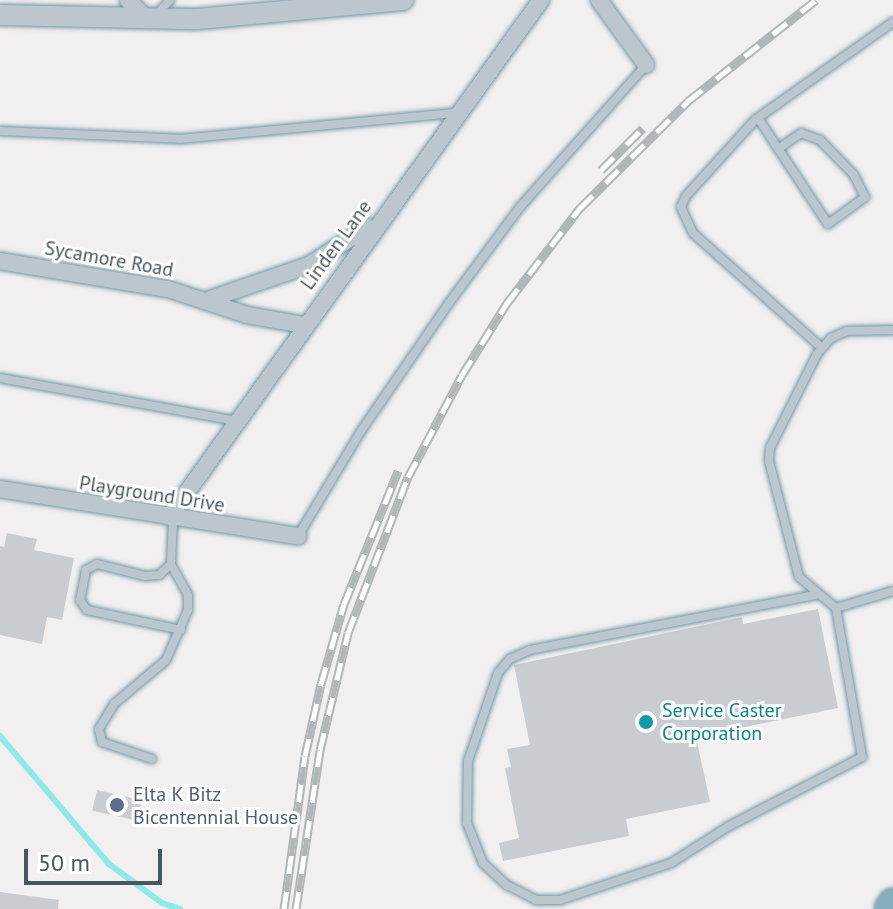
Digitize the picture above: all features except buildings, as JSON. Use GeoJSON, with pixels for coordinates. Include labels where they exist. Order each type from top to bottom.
{"type":"FeatureCollection","features":[{"type":"Feature","properties":{"kind":"street"},"geometry":{"type":"LineString","coordinates":[[0,8],[8,0]]}},
{"type":"Feature","properties":{"kind":"street"},"geometry":{"type":"LineString","coordinates":[[128,0],[149,18]]}},
{"type":"Feature","properties":{"kind":"street"},"geometry":{"type":"LineString","coordinates":[[0,15],[198,19],[403,0]]}},
{"type":"Feature","properties":{"kind":"street","name":"Linden Lane"},"geometry":{"type":"LineString","coordinates":[[171,518],[376,222],[541,0]]}},
{"type":"Feature","properties":{"kind":"street"},"geometry":{"type":"LineString","coordinates":[[599,0],[646,65]]}},
{"type":"Feature","properties":{"kind":"street","name":"Sycamore Road"},"geometry":{"type":"LineString","coordinates":[[210,299],[309,265],[376,222]]}},
{"type":"Feature","properties":{"kind":"street","name":"Sycamore Road"},"geometry":{"type":"LineString","coordinates":[[0,261],[210,299],[247,315],[303,325]]}},
{"type":"Feature","properties":{"kind":"street","name":"Playground Drive"},"geometry":{"type":"LineString","coordinates":[[0,489],[298,536]]}},
{"type":"Feature","properties":{"kind":"lane"},"geometry":{"type":"LineString","coordinates":[[149,18],[170,0]]}},
{"type":"Feature","properties":{"kind":"lane"},"geometry":{"type":"LineString","coordinates":[[822,348],[693,233],[682,216],[686,196],[758,118],[893,22]]}},
{"type":"Feature","properties":{"kind":"lane"},"geometry":{"type":"LineString","coordinates":[[298,536],[361,431],[449,303],[520,207],[646,65]]}},
{"type":"Feature","properties":{"kind":"lane"},"geometry":{"type":"LineString","coordinates":[[0,131],[180,139],[458,112]]}},
{"type":"Feature","properties":{"kind":"lane"},"geometry":{"type":"LineString","coordinates":[[758,118],[778,149],[828,224],[865,197],[854,175],[820,140],[801,133],[778,149]]}},
{"type":"Feature","properties":{"kind":"lane"},"geometry":{"type":"LineString","coordinates":[[815,595],[530,650],[510,659],[498,673],[468,761],[467,823],[483,863],[507,885],[536,900],[560,900],[671,863],[729,826],[862,757],[836,608],[815,595],[799,577],[769,461],[770,448],[822,348],[847,331],[893,330]]}},
{"type":"Feature","properties":{"kind":"lane"},"geometry":{"type":"LineString","coordinates":[[0,378],[238,421]]}},
{"type":"Feature","properties":{"kind":"lane"},"geometry":{"type":"LineString","coordinates":[[152,759],[102,742],[99,729],[114,704],[166,660],[181,630],[188,595],[171,564],[171,518]]}},
{"type":"Feature","properties":{"kind":"lane"},"geometry":{"type":"LineString","coordinates":[[171,564],[159,575],[145,576],[97,564],[86,570],[80,600],[87,610],[181,630]]}},
{"type":"Feature","properties":{"kind":"lane"},"geometry":{"type":"LineString","coordinates":[[836,608],[893,591]]}},
{"type":"Feature","properties":{"kind":"waterway"},"geometry":{"type":"LineString","coordinates":[[0,736],[109,864],[162,903],[180,909]]}},
{"type":"Feature","properties":{"kind":"railway"},"geometry":{"type":"LineString","coordinates":[[296,909],[320,750],[348,633],[408,477],[462,375],[507,303],[580,208],[688,101],[816,0]]}},
{"type":"Feature","properties":{"kind":"railway"},"geometry":{"type":"LineString","coordinates":[[601,170],[643,128]]}},
{"type":"Feature","properties":{"kind":"railway"},"geometry":{"type":"LineString","coordinates":[[284,909],[305,756],[321,684],[344,604],[398,471]]}},
{"type":"Feature","properties":{"kind":"place","name":"Service Caster Corporation"},"geometry":{"type":"Point","coordinates":[646,722]}},
{"type":"Feature","properties":{"kind":"place","name":"Elta K Bitz Bicentennial House"},"geometry":{"type":"Point","coordinates":[117,805]}}]}
